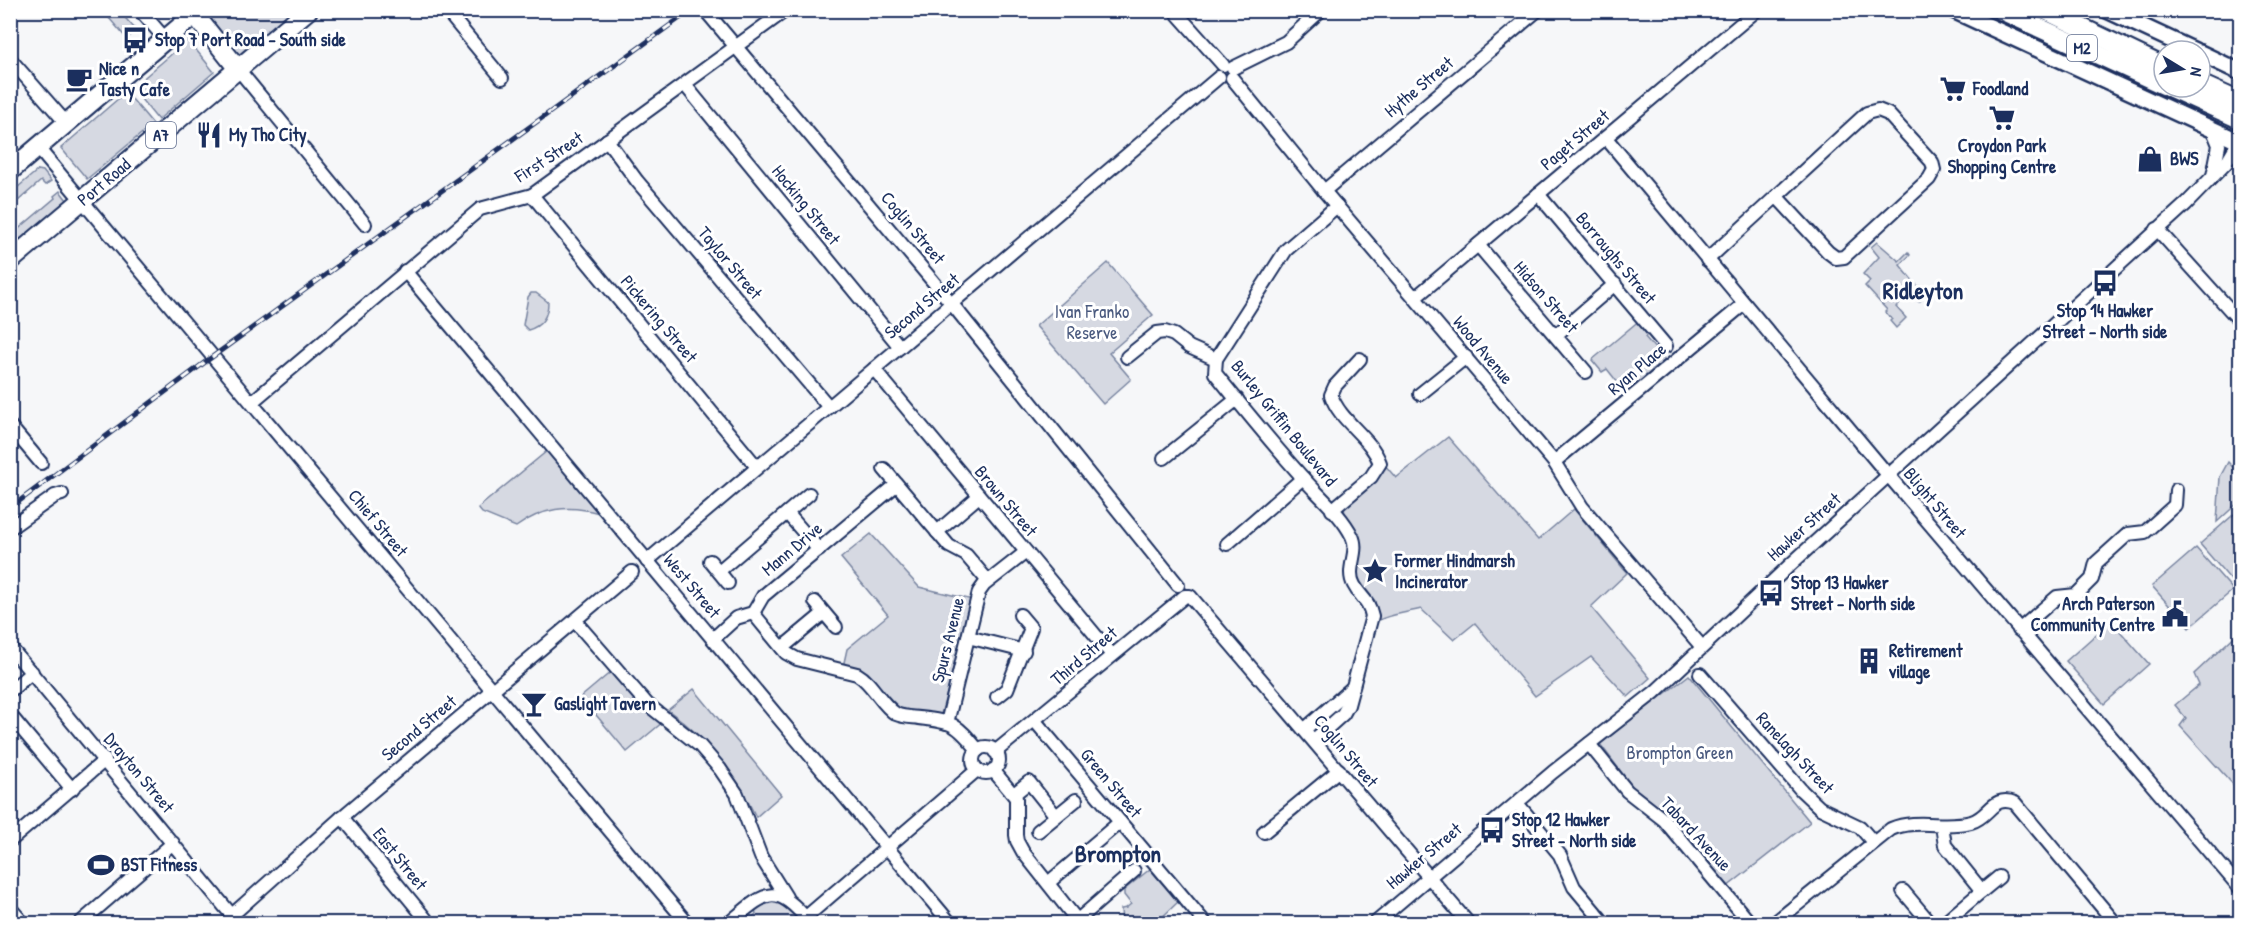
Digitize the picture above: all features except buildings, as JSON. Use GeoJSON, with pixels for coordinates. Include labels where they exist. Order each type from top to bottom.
{"type":"FeatureCollection","features":[{"type":"Feature","properties":{"kind":"highway","name":"Port Road"},"geometry":{"type":"LineString","coordinates":[[10,261],[308,10]]}},
{"type":"Feature","properties":{"kind":"highway","name":"M2"},"geometry":{"type":"LineString","coordinates":[[2001,10],[2152,79]]}},
{"type":"Feature","properties":{"kind":"highway","name":"M2"},"geometry":{"type":"LineString","coordinates":[[2045,10],[2152,61]]}},
{"type":"Feature","properties":{"kind":"highway"},"geometry":{"type":"LineString","coordinates":[[10,171],[197,13],[238,69]]}},
{"type":"Feature","properties":{"kind":"highway"},"geometry":{"type":"LineString","coordinates":[[2212,89],[2241,102]]}},
{"type":"Feature","properties":{"kind":"highway"},"geometry":{"type":"LineString","coordinates":[[2196,99],[2241,119]]}},
{"type":"Feature","properties":{"kind":"main road"},"geometry":{"type":"LineString","coordinates":[[1953,10],[2240,140]]}},
{"type":"Feature","properties":{"kind":"main road"},"geometry":{"type":"LineString","coordinates":[[2107,10],[2169,39]]}},
{"type":"Feature","properties":{"kind":"main road"},"geometry":{"type":"LineString","coordinates":[[2212,59],[2241,72]]}},
{"type":"Feature","properties":{"kind":"street"},"geometry":{"type":"LineString","coordinates":[[140,10],[165,40]]}},
{"type":"Feature","properties":{"kind":"street"},"geometry":{"type":"LineString","coordinates":[[446,10],[502,78]]}},
{"type":"Feature","properties":{"kind":"street","name":"Coglin Street"},"geometry":{"type":"LineString","coordinates":[[705,10],[952,304],[1178,585]]}},
{"type":"Feature","properties":{"kind":"street","name":"First Street"},"geometry":{"type":"LineString","coordinates":[[252,402],[480,209],[532,195],[786,10]]}},
{"type":"Feature","properties":{"kind":"street","name":"Wood Avenue"},"geometry":{"type":"LineString","coordinates":[[1174,10],[1554,462],[1582,507],[1702,647]]}},
{"type":"Feature","properties":{"kind":"street","name":"Second Street"},"geometry":{"type":"LineString","coordinates":[[647,561],[1227,72],[1286,42],[1321,10]]}},
{"type":"Feature","properties":{"kind":"street","name":"Hythe Street"},"geometry":{"type":"LineString","coordinates":[[1324,191],[1538,10]]}},
{"type":"Feature","properties":{"kind":"street","name":"Paget Street"},"geometry":{"type":"LineString","coordinates":[[1416,297],[1757,10]]}},
{"type":"Feature","properties":{"kind":"street"},"geometry":{"type":"LineString","coordinates":[[10,59],[67,124]]}},
{"type":"Feature","properties":{"kind":"street"},"geometry":{"type":"LineString","coordinates":[[238,69],[365,224]]}},
{"type":"Feature","properties":{"kind":"street","name":"Hocking Street"},"geometry":{"type":"LineString","coordinates":[[685,85],[900,347]]}},
{"type":"Feature","properties":{"kind":"street"},"geometry":{"type":"LineString","coordinates":[[1707,260],[1867,113],[1878,110],[1888,114],[1932,162],[1934,170],[1929,179],[1844,256],[1836,258],[1777,197]]}},
{"type":"Feature","properties":{"kind":"street"},"geometry":{"type":"LineString","coordinates":[[2212,128],[2218,145],[2213,177]]}},
{"type":"Feature","properties":{"kind":"street","name":"Blight Street"},"geometry":{"type":"LineString","coordinates":[[1606,138],[2019,630],[2241,888]]}},
{"type":"Feature","properties":{"kind":"street","name":"Taylor Street"},"geometry":{"type":"LineString","coordinates":[[607,140],[637,181],[829,407]]}},
{"type":"Feature","properties":{"kind":"street","name":"Hawker Street"},"geometry":{"type":"LineString","coordinates":[[1374,924],[1517,802],[1655,692],[2213,177],[2232,155],[2240,140]]}},
{"type":"Feature","properties":{"kind":"street","name":"Chief Street"},"geometry":{"type":"LineString","coordinates":[[38,148],[688,924]]}},
{"type":"Feature","properties":{"kind":"street","name":"Borroughs Street"},"geometry":{"type":"LineString","coordinates":[[1538,194],[1666,346]]}},
{"type":"Feature","properties":{"kind":"street","name":"Pickering Street"},"geometry":{"type":"LineString","coordinates":[[532,195],[757,467]]}},
{"type":"Feature","properties":{"kind":"street","name":"Burley Griffin Boulevard"},"geometry":{"type":"LineString","coordinates":[[1314,740],[1344,714],[1372,616],[1369,604],[1353,584],[1350,572],[1355,546],[1352,535],[1332,510],[1215,373],[1216,359],[1286,250],[1337,206]]}},
{"type":"Feature","properties":{"kind":"street"},"geometry":{"type":"LineString","coordinates":[[2157,229],[2241,321]]}},
{"type":"Feature","properties":{"kind":"street","name":"Hidson Street"},"geometry":{"type":"LineString","coordinates":[[1478,245],[1586,372]]}},
{"type":"Feature","properties":{"kind":"street","name":"West Street"},"geometry":{"type":"LineString","coordinates":[[405,271],[951,924]]}},
{"type":"Feature","properties":{"kind":"street"},"geometry":{"type":"LineString","coordinates":[[1556,335],[1615,284]]}},
{"type":"Feature","properties":{"kind":"street","name":"Ryan Place"},"geometry":{"type":"LineString","coordinates":[[1554,462],[1744,304]]}},
{"type":"Feature","properties":{"kind":"street"},"geometry":{"type":"LineString","coordinates":[[1127,357],[1157,333],[1165,332],[1174,335],[1189,347],[1216,359]]}},
{"type":"Feature","properties":{"kind":"street"},"geometry":{"type":"LineString","coordinates":[[1420,394],[1466,357]]}},
{"type":"Feature","properties":{"kind":"street"},"geometry":{"type":"LineString","coordinates":[[1332,510],[1371,477],[1380,463],[1376,452],[1335,406],[1331,395],[1335,386],[1360,360]]}},
{"type":"Feature","properties":{"kind":"street","name":"Brown Street"},"geometry":{"type":"LineString","coordinates":[[874,369],[1112,655]]}},
{"type":"Feature","properties":{"kind":"street"},"geometry":{"type":"LineString","coordinates":[[1164,458],[1237,399]]}},
{"type":"Feature","properties":{"kind":"street"},"geometry":{"type":"LineString","coordinates":[[10,426],[41,463]]}},
{"type":"Feature","properties":{"kind":"street"},"geometry":{"type":"LineString","coordinates":[[884,469],[949,546],[966,555],[988,581]]}},
{"type":"Feature","properties":{"kind":"street"},"geometry":{"type":"LineString","coordinates":[[1227,544],[1303,478]]}},
{"type":"Feature","properties":{"kind":"street","name":"Mann Drive"},"geometry":{"type":"LineString","coordinates":[[712,639],[736,618],[753,613],[764,596],[897,485]]}},
{"type":"Feature","properties":{"kind":"street"},"geometry":{"type":"LineString","coordinates":[[2019,630],[2057,597],[2076,595],[2092,579],[2096,563],[2128,534],[2145,532],[2175,505],[2176,490]]}},
{"type":"Feature","properties":{"kind":"street"},"geometry":{"type":"LineString","coordinates":[[10,528],[55,496],[62,494]]}},
{"type":"Feature","properties":{"kind":"street"},"geometry":{"type":"LineString","coordinates":[[719,572],[809,494]]}},
{"type":"Feature","properties":{"kind":"street"},"geometry":{"type":"LineString","coordinates":[[937,532],[979,496]]}},
{"type":"Feature","properties":{"kind":"street"},"geometry":{"type":"LineString","coordinates":[[787,513],[819,550]]}},
{"type":"Feature","properties":{"kind":"street","name":"Spurs Avenue"},"geometry":{"type":"LineString","coordinates":[[947,723],[978,592],[988,581],[1026,552]]}},
{"type":"Feature","properties":{"kind":"street"},"geometry":{"type":"LineString","coordinates":[[710,561],[728,583]]}},
{"type":"Feature","properties":{"kind":"street","name":"Second Street"},"geometry":{"type":"LineString","coordinates":[[235,919],[342,817],[632,572]]}},
{"type":"Feature","properties":{"kind":"street","name":"Third Street"},"geometry":{"type":"LineString","coordinates":[[996,752],[1185,596],[1190,596],[1196,602]]}},
{"type":"Feature","properties":{"kind":"street"},"geometry":{"type":"LineString","coordinates":[[815,602],[836,627]]}},
{"type":"Feature","properties":{"kind":"street","name":"Coglin Street"},"geometry":{"type":"LineString","coordinates":[[1196,602],[1469,924]]}},
{"type":"Feature","properties":{"kind":"street"},"geometry":{"type":"LineString","coordinates":[[753,613],[786,653],[797,659],[856,674],[865,679],[894,713],[904,717],[957,726],[978,750]]}},
{"type":"Feature","properties":{"kind":"street"},"geometry":{"type":"LineString","coordinates":[[782,648],[824,613]]}},
{"type":"Feature","properties":{"kind":"street"},"geometry":{"type":"LineString","coordinates":[[997,697],[1006,689],[1024,651],[1031,628],[1020,615]]}},
{"type":"Feature","properties":{"kind":"street"},"geometry":{"type":"LineString","coordinates":[[574,621],[647,704],[700,746],[720,769],[737,794],[761,857],[786,897]]}},
{"type":"Feature","properties":{"kind":"street"},"geometry":{"type":"LineString","coordinates":[[968,637],[1024,651]]}},
{"type":"Feature","properties":{"kind":"street","name":"Drayton Street"},"geometry":{"type":"LineString","coordinates":[[10,647],[235,919]]}},
{"type":"Feature","properties":{"kind":"street"},"geometry":{"type":"LineString","coordinates":[[10,691],[32,672]]}},
{"type":"Feature","properties":{"kind":"street","name":"Ranelagh Street"},"geometry":{"type":"LineString","coordinates":[[1700,674],[1802,791],[1820,808],[1860,827],[1873,842]]}},
{"type":"Feature","properties":{"kind":"street"},"geometry":{"type":"LineString","coordinates":[[1305,729],[1346,695],[1353,686]]}},
{"type":"Feature","properties":{"kind":"street"},"geometry":{"type":"LineString","coordinates":[[10,715],[72,789]]}},
{"type":"Feature","properties":{"kind":"street","name":"Green Street"},"geometry":{"type":"LineString","coordinates":[[1035,721],[1206,924]]}},
{"type":"Feature","properties":{"kind":"street","name":"Tabard Avenue"},"geometry":{"type":"LineString","coordinates":[[1589,744],[1628,791],[1664,820],[1751,924]]}},
{"type":"Feature","properties":{"kind":"street"},"geometry":{"type":"LineString","coordinates":[[987,747],[996,752],[998,763],[993,770],[985,773],[977,770],[973,759],[978,750],[987,747]]}},
{"type":"Feature","properties":{"kind":"street"},"geometry":{"type":"LineString","coordinates":[[10,840],[105,760]]}},
{"type":"Feature","properties":{"kind":"street"},"geometry":{"type":"LineString","coordinates":[[728,924],[757,899],[770,895],[791,900],[808,920],[886,847],[977,770]]}},
{"type":"Feature","properties":{"kind":"street"},"geometry":{"type":"LineString","coordinates":[[993,770],[1014,794],[1017,806],[1017,842],[1079,921],[1134,871]]}},
{"type":"Feature","properties":{"kind":"street"},"geometry":{"type":"LineString","coordinates":[[1264,832],[1339,770]]}},
{"type":"Feature","properties":{"kind":"street"},"geometry":{"type":"LineString","coordinates":[[1014,794],[1029,782],[1056,816]]}},
{"type":"Feature","properties":{"kind":"street"},"geometry":{"type":"LineString","coordinates":[[1038,831],[1076,800]]}},
{"type":"Feature","properties":{"kind":"street"},"geometry":{"type":"LineString","coordinates":[[1773,924],[1891,829],[1905,823],[1942,825],[1974,821],[2000,801],[2008,800],[2015,803],[2114,923]]}},
{"type":"Feature","properties":{"kind":"street"},"geometry":{"type":"LineString","coordinates":[[1517,802],[1560,855],[1574,887],[1605,924]]}},
{"type":"Feature","properties":{"kind":"street","name":"East Street"},"geometry":{"type":"LineString","coordinates":[[342,817],[430,924]]}},
{"type":"Feature","properties":{"kind":"street"},"geometry":{"type":"LineString","coordinates":[[1048,883],[1120,822]]}},
{"type":"Feature","properties":{"kind":"street"},"geometry":{"type":"LineString","coordinates":[[1942,825],[1945,845],[1982,891]]}},
{"type":"Feature","properties":{"kind":"street"},"geometry":{"type":"LineString","coordinates":[[80,924],[173,843]]}},
{"type":"Feature","properties":{"kind":"street"},"geometry":{"type":"LineString","coordinates":[[1942,924],[2000,877]]}},
{"type":"Feature","properties":{"kind":"street"},"geometry":{"type":"LineString","coordinates":[[766,896],[775,878]]}},
{"type":"Feature","properties":{"kind":"street"},"geometry":{"type":"LineString","coordinates":[[1903,891],[1931,924]]}},
{"type":"Feature","properties":{"kind":"street"},"geometry":{"type":"LineString","coordinates":[[10,908],[24,924]]}},
{"type":"Feature","properties":{"kind":"green space"},"geometry":{"type":"Polygon","coordinates":[[[103,11],[119,11],[136,30],[127,39],[103,11]]]}},
{"type":"Feature","properties":{"kind":"green space"},"geometry":{"type":"Polygon","coordinates":[[[215,11],[295,11],[241,56],[235,57],[207,22],[208,16],[215,11]]]}},
{"type":"Feature","properties":{"kind":"green space"},"geometry":{"type":"Polygon","coordinates":[[[188,40],[214,72],[158,120],[132,88],[188,40]]]}},
{"type":"Feature","properties":{"kind":"green space"},"geometry":{"type":"Polygon","coordinates":[[[126,92],[153,124],[87,179],[61,148],[126,92]]]}},
{"type":"Feature","properties":{"kind":"green space"},"geometry":{"type":"Polygon","coordinates":[[[38,170],[43,171],[51,181],[45,185],[41,181],[11,207],[11,193],[38,170]]]}},
{"type":"Feature","properties":{"kind":"green space"},"geometry":{"type":"Polygon","coordinates":[[[60,191],[67,202],[11,250],[10,226],[16,231],[55,198],[54,196],[60,191]]]}},
{"type":"Feature","properties":{"kind":"green space"},"geometry":{"type":"Polygon","coordinates":[[[1877,242],[1899,261],[1908,252],[1910,255],[1900,265],[1918,287],[1920,286],[1927,293],[1919,302],[1910,293],[1896,307],[1906,318],[1896,328],[1890,321],[1892,319],[1885,312],[1887,310],[1865,286],[1870,281],[1863,274],[1879,257],[1871,247],[1877,242]]]}},
{"type":"Feature","properties":{"kind":"green space","name":"Ivan Franko Reserve"},"geometry":{"type":"Polygon","coordinates":[[[1108,263],[1153,315],[1109,353],[1131,379],[1103,404],[1036,326],[1108,263]]]}},
{"type":"Feature","properties":{"kind":"green space"},"geometry":{"type":"Polygon","coordinates":[[[531,293],[536,293],[548,302],[548,307],[540,323],[528,330],[523,325],[528,297],[531,293]]]}},
{"type":"Feature","properties":{"kind":"green space"},"geometry":{"type":"Polygon","coordinates":[[[1641,319],[1651,331],[1645,337],[1665,360],[1626,393],[1607,369],[1602,372],[1592,360],[1641,319]]]}},
{"type":"Feature","properties":{"kind":"green space"},"geometry":{"type":"Polygon","coordinates":[[[1448,437],[1538,540],[1574,509],[1627,573],[1591,607],[1650,678],[1628,697],[1591,657],[1535,696],[1475,623],[1454,640],[1421,609],[1377,621],[1375,601],[1359,580],[1355,568],[1361,544],[1345,518],[1344,505],[1384,464],[1396,478],[1448,437]]]}},
{"type":"Feature","properties":{"kind":"green space"},"geometry":{"type":"Polygon","coordinates":[[[547,451],[599,513],[566,508],[546,512],[516,527],[482,513],[478,508],[547,451]]]}},
{"type":"Feature","properties":{"kind":"green space"},"geometry":{"type":"Polygon","coordinates":[[[2228,462],[2240,475],[2240,501],[2217,522],[2220,477],[2228,462]]]}},
{"type":"Feature","properties":{"kind":"green space"},"geometry":{"type":"Polygon","coordinates":[[[2240,509],[2240,584],[2237,587],[2200,544],[2240,509]]]}},
{"type":"Feature","properties":{"kind":"green space"},"geometry":{"type":"Polygon","coordinates":[[[871,534],[919,587],[973,600],[941,714],[905,713],[864,673],[843,667],[847,649],[888,615],[841,558],[871,534]]]}},
{"type":"Feature","properties":{"kind":"green space"},"geometry":{"type":"Polygon","coordinates":[[[2196,548],[2233,590],[2189,628],[2152,586],[2196,548]]]}},
{"type":"Feature","properties":{"kind":"green space"},"geometry":{"type":"Polygon","coordinates":[[[2111,621],[2149,664],[2104,704],[2066,661],[2111,621]]]}},
{"type":"Feature","properties":{"kind":"green space"},"geometry":{"type":"Polygon","coordinates":[[[2240,631],[2240,792],[2180,726],[2186,718],[2175,705],[2199,685],[2194,674],[2240,631]]]}},
{"type":"Feature","properties":{"kind":"green space"},"geometry":{"type":"Polygon","coordinates":[[[612,671],[663,722],[627,752],[581,697],[612,671]]]}},
{"type":"Feature","properties":{"kind":"green space","name":"Brompton Green"},"geometry":{"type":"Polygon","coordinates":[[[1689,675],[1810,822],[1727,887],[1665,812],[1632,786],[1600,744],[1689,675]]]}},
{"type":"Feature","properties":{"kind":"green space"},"geometry":{"type":"Polygon","coordinates":[[[694,689],[781,795],[756,817],[739,786],[719,758],[696,733],[668,710],[694,689]]]}},
{"type":"Feature","properties":{"kind":"green space"},"geometry":{"type":"Polygon","coordinates":[[[1150,869],[1178,902],[1156,923],[1122,923],[1121,909],[1131,904],[1124,895],[1124,890],[1150,869]]]}},
{"type":"Feature","properties":{"kind":"green space"},"geometry":{"type":"Polygon","coordinates":[[[780,901],[805,924],[744,924],[756,914],[755,909],[761,903],[780,901]]]}},
{"type":"Feature","properties":{"kind":"railway"},"geometry":{"type":"LineString","coordinates":[[10,508],[208,360],[691,10]]}},
{"type":"Feature","properties":{"kind":"place","name":"Stop 7 Port Road - South side"},"geometry":{"type":"Point","coordinates":[135,40]}},
{"type":"Feature","properties":{"kind":"place","name":"Nice n Tasty Cafe"},"geometry":{"type":"Point","coordinates":[79,79]}},
{"type":"Feature","properties":{"kind":"place","name":"Foodland"},"geometry":{"type":"Point","coordinates":[1953,89]}},
{"type":"Feature","properties":{"kind":"place","name":"Croydon Park Shopping Centre"},"geometry":{"type":"Point","coordinates":[2002,118]}},
{"type":"Feature","properties":{"kind":"place","name":"My Tho City"},"geometry":{"type":"Point","coordinates":[209,135]}},
{"type":"Feature","properties":{"kind":"place","name":"BWS"},"geometry":{"type":"Point","coordinates":[2150,159]}},
{"type":"Feature","properties":{"kind":"place","name":"Stop 14 Hawker Street - North side"},"geometry":{"type":"Point","coordinates":[2105,283]}},
{"type":"Feature","properties":{"kind":"place","name":"Former Hindmarsh Incinerator"},"geometry":{"type":"Point","coordinates":[1375,571]}},
{"type":"Feature","properties":{"kind":"place","name":"Stop 13 Hawker Street - North side"},"geometry":{"type":"Point","coordinates":[1771,593]}},
{"type":"Feature","properties":{"kind":"place","name":"Arch Paterson Community Centre"},"geometry":{"type":"Point","coordinates":[2175,614]}},
{"type":"Feature","properties":{"kind":"place","name":"Retirement village"},"geometry":{"type":"Point","coordinates":[1869,661]}},
{"type":"Feature","properties":{"kind":"place","name":"Gaslight Tavern"},"geometry":{"type":"Point","coordinates":[534,704]}},
{"type":"Feature","properties":{"kind":"place","name":"Stop 12 Hawker Street - North side"},"geometry":{"type":"Point","coordinates":[1492,830]}},
{"type":"Feature","properties":{"kind":"place","name":"BST Fitness"},"geometry":{"type":"Point","coordinates":[101,865]}},
{"type":"Feature","properties":{"kind":"district","name":"Ridleyton"},"geometry":{"type":"Point","coordinates":[1923,291]}},
{"type":"Feature","properties":{"kind":"district","name":"Brompton"},"geometry":{"type":"Point","coordinates":[1118,854]}}]}
